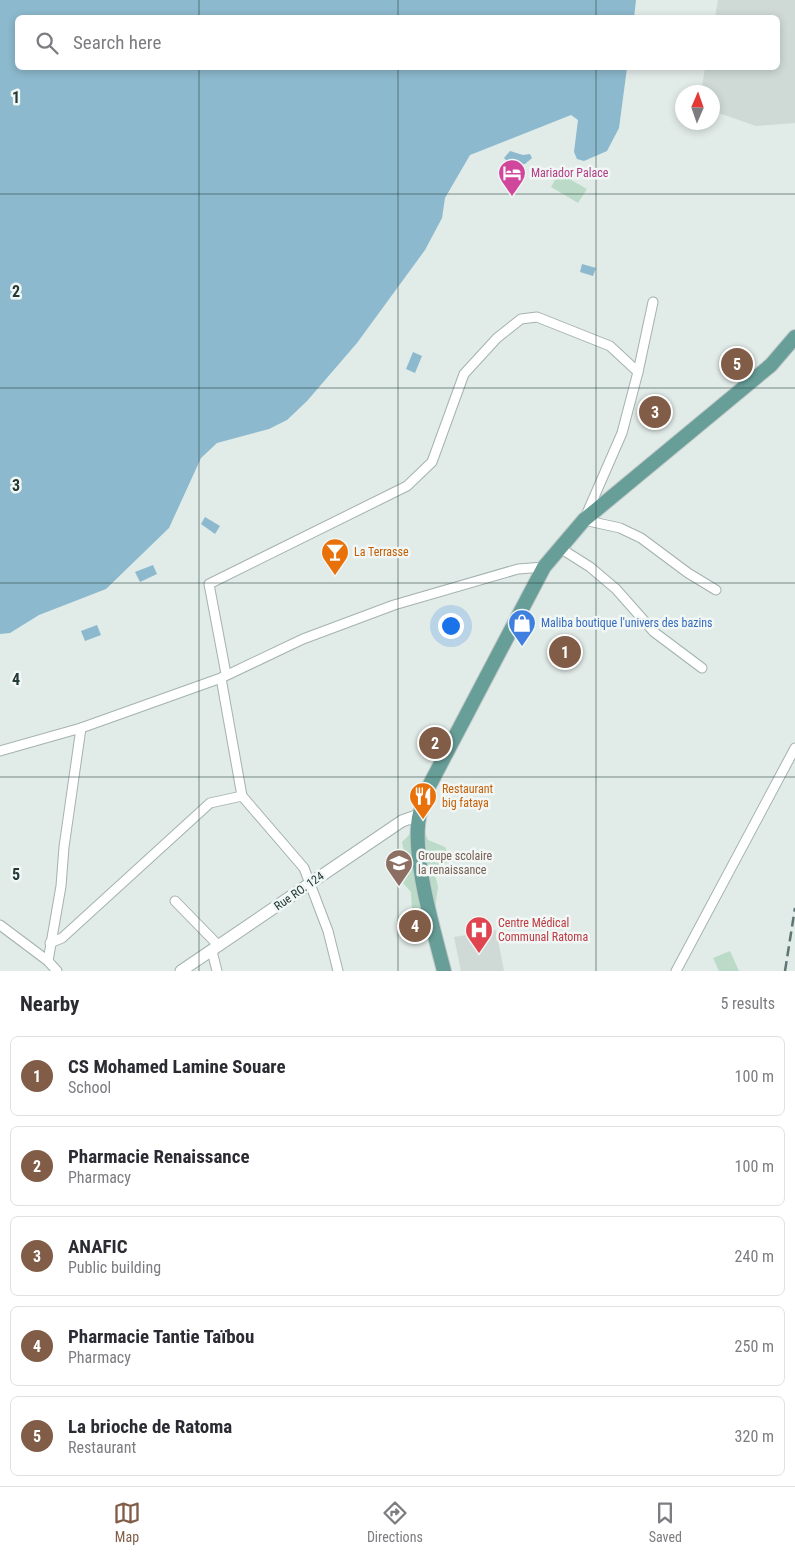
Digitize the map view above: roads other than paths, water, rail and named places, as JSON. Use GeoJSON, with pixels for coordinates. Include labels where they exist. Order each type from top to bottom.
{"type":"FeatureCollection","features":[{"type":"Feature","properties":{"kind":"main road"},"geometry":{"type":"LineString","coordinates":[[444,971],[422,882],[419,815],[428,788],[544,567],[584,520],[771,365],[795,337]]}},
{"type":"Feature","properties":{"kind":"street"},"geometry":{"type":"LineString","coordinates":[[653,302],[638,372],[622,433],[584,520],[620,528],[641,538],[688,573],[716,590]]}},
{"type":"Feature","properties":{"kind":"street"},"geometry":{"type":"LineString","coordinates":[[338,971],[328,931],[304,868],[242,796],[209,584],[407,486],[432,462],[464,374],[496,338],[521,320],[537,317],[610,346],[638,372]]}},
{"type":"Feature","properties":{"kind":"street"},"geometry":{"type":"LineString","coordinates":[[560,548],[590,567],[616,589],[654,632],[702,668]]}},
{"type":"Feature","properties":{"kind":"street"},"geometry":{"type":"LineString","coordinates":[[0,751],[80,728],[223,676],[303,639],[394,606],[518,570],[544,567]]}},
{"type":"Feature","properties":{"kind":"street"},"geometry":{"type":"LineString","coordinates":[[48,960],[62,886],[64,848],[80,728]]}},
{"type":"Feature","properties":{"kind":"street"},"geometry":{"type":"LineString","coordinates":[[676,971],[795,748]]}},
{"type":"Feature","properties":{"kind":"street"},"geometry":{"type":"LineString","coordinates":[[50,944],[62,938],[210,803],[242,796]]}},
{"type":"Feature","properties":{"kind":"street","name":"Rue RO. 124"},"geometry":{"type":"LineString","coordinates":[[181,971],[402,821],[419,815]]}},
{"type":"Feature","properties":{"kind":"street"},"geometry":{"type":"LineString","coordinates":[[175,901],[215,949],[217,971]]}},
{"type":"Feature","properties":{"kind":"street"},"geometry":{"type":"LineString","coordinates":[[0,924],[48,960],[57,971]]}},
{"type":"Feature","properties":{"kind":"water"},"geometry":{"type":"Polygon","coordinates":[[[0,0],[636,0],[634,15],[15,15],[15,70],[627,70],[619,128],[607,151],[584,161],[577,159],[574,152],[578,120],[571,115],[470,155],[445,198],[442,218],[425,250],[357,343],[307,401],[287,420],[269,429],[217,443],[201,458],[169,528],[106,589],[39,615],[10,633],[0,634],[0,0]]]}},
{"type":"Feature","properties":{"kind":"water"},"geometry":{"type":"Polygon","coordinates":[[[510,151],[523,155],[530,154],[532,158],[525,164],[512,166],[504,158],[510,151]]]}},
{"type":"Feature","properties":{"kind":"water"},"geometry":{"type":"Polygon","coordinates":[[[582,264],[596,268],[593,276],[580,272],[582,264]]]}},
{"type":"Feature","properties":{"kind":"water"},"geometry":{"type":"Polygon","coordinates":[[[413,352],[422,356],[415,373],[406,369],[413,352]]]}},
{"type":"Feature","properties":{"kind":"water"},"geometry":{"type":"Polygon","coordinates":[[[205,517],[220,526],[215,534],[201,524],[205,517]]]}},
{"type":"Feature","properties":{"kind":"water"},"geometry":{"type":"Polygon","coordinates":[[[153,565],[157,574],[140,582],[135,572],[153,565]]]}},
{"type":"Feature","properties":{"kind":"water"},"geometry":{"type":"Polygon","coordinates":[[[97,625],[101,635],[85,641],[81,631],[97,625]]]}},
{"type":"Feature","properties":{"kind":"railway"},"geometry":{"type":"LineString","coordinates":[[785,971],[795,908]]}},
{"type":"Feature","properties":{"kind":"place","name":"Mariador Palace"},"geometry":{"type":"Point","coordinates":[512,197]}},
{"type":"Feature","properties":{"kind":"place","name":"La brioche de Ratoma"},"geometry":{"type":"Point","coordinates":[737,364]}},
{"type":"Feature","properties":{"kind":"place","name":"ANAFIC"},"geometry":{"type":"Point","coordinates":[655,412]}},
{"type":"Feature","properties":{"kind":"place","name":"La Terrasse"},"geometry":{"type":"Point","coordinates":[335,576]}},
{"type":"Feature","properties":{"kind":"place","name":"Maliba boutique l'univers des bazins"},"geometry":{"type":"Point","coordinates":[522,647]}},
{"type":"Feature","properties":{"kind":"place","name":"CS Mohamed Lamine Souare"},"geometry":{"type":"Point","coordinates":[565,652]}},
{"type":"Feature","properties":{"kind":"place","name":"Pharmacie Renaissance"},"geometry":{"type":"Point","coordinates":[435,743]}},
{"type":"Feature","properties":{"kind":"place","name":"Restaurant big fataya"},"geometry":{"type":"Point","coordinates":[423,820]}},
{"type":"Feature","properties":{"kind":"place","name":"Groupe scolaire la renaissance"},"geometry":{"type":"Point","coordinates":[399,887]}},
{"type":"Feature","properties":{"kind":"place","name":"Pharmacie Tantie Taïbou"},"geometry":{"type":"Point","coordinates":[415,926]}},
{"type":"Feature","properties":{"kind":"place","name":"Centre Médical Communal Ratoma"},"geometry":{"type":"Point","coordinates":[479,954]}}]}
